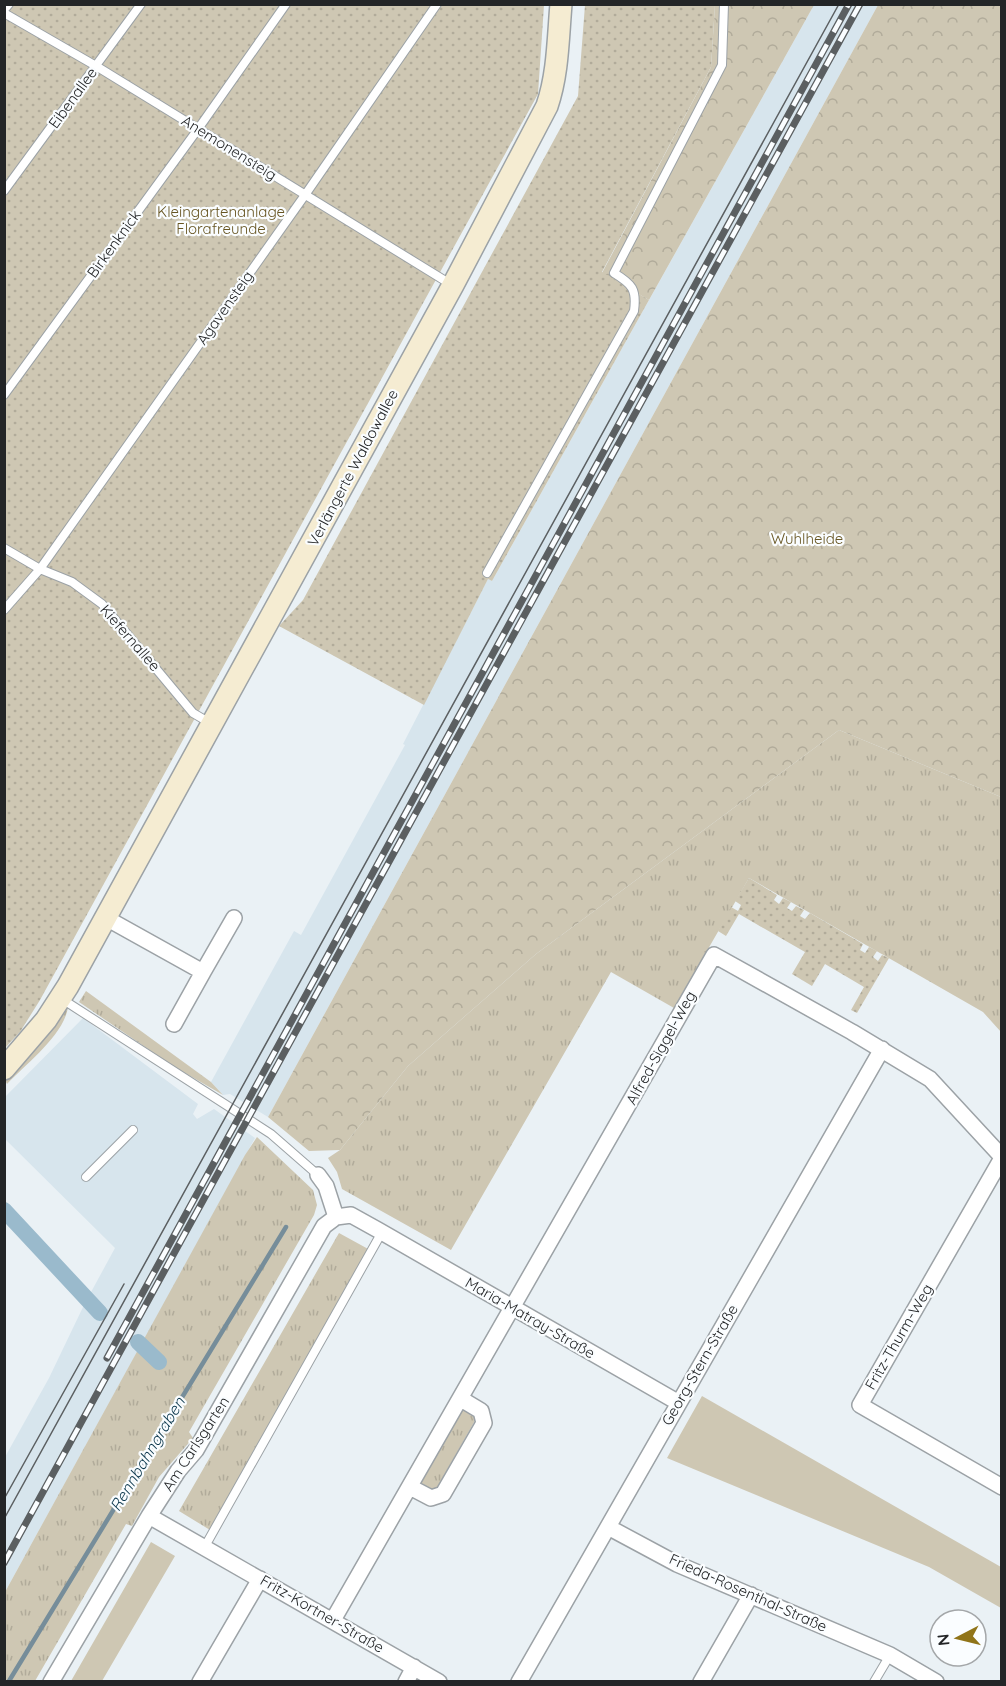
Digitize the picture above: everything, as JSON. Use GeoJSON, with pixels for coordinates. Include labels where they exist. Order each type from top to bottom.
{"type":"FeatureCollection","features":[{"type":"Feature","properties":{"kind":"street","name":"Verlängerte Waldowallee"},"geometry":{"type":"LineString","coordinates":[[4,1069],[61,998],[453,285],[547,106],[556,65],[561,4]]}},
{"type":"Feature","properties":{"kind":"street"},"geometry":{"type":"LineString","coordinates":[[106,918],[203,972]]}},
{"type":"Feature","properties":{"kind":"street"},"geometry":{"type":"LineString","coordinates":[[174,1024],[234,918]]}},
{"type":"Feature","properties":{"kind":"street","name":"Alfred-Siggel-Weg"},"geometry":{"type":"LineString","coordinates":[[513,1308],[714,955],[882,1049]]}},
{"type":"Feature","properties":{"kind":"street"},"geometry":{"type":"LineString","coordinates":[[882,1049],[930,1079],[1002,1158]]}},
{"type":"Feature","properties":{"kind":"street","name":"Georg-Stern-Straße"},"geometry":{"type":"LineString","coordinates":[[519,1682],[882,1049]]}},
{"type":"Feature","properties":{"kind":"street","name":"Fritz-Thurm-Weg"},"geometry":{"type":"LineString","coordinates":[[1002,1158],[860,1405],[1002,1487]]}},
{"type":"Feature","properties":{"kind":"street"},"geometry":{"type":"LineString","coordinates":[[318,1175],[326,1186],[336,1217]]}},
{"type":"Feature","properties":{"kind":"street","name":"Maria-Matray-Straße"},"geometry":{"type":"LineString","coordinates":[[336,1217],[351,1215],[679,1403]]}},
{"type":"Feature","properties":{"kind":"street","name":"Am Carlsgarten"},"geometry":{"type":"LineString","coordinates":[[51,1682],[149,1516],[178,1471],[196,1450],[324,1226],[336,1217]]}},
{"type":"Feature","properties":{"kind":"street"},"geometry":{"type":"LineString","coordinates":[[333,1620],[513,1308]]}},
{"type":"Feature","properties":{"kind":"street"},"geometry":{"type":"LineString","coordinates":[[410,1487],[431,1498],[443,1494],[484,1423],[480,1411],[461,1399]]}},
{"type":"Feature","properties":{"kind":"street","name":"Fritz-Kortner-Straße"},"geometry":{"type":"LineString","coordinates":[[149,1516],[439,1682]]}},
{"type":"Feature","properties":{"kind":"street","name":"Frieda-Rosenthal-Straße"},"geometry":{"type":"LineString","coordinates":[[608,1527],[677,1563],[890,1655],[936,1682]]}},
{"type":"Feature","properties":{"kind":"street"},"geometry":{"type":"LineString","coordinates":[[200,1682],[260,1579]]}},
{"type":"Feature","properties":{"kind":"street"},"geometry":{"type":"LineString","coordinates":[[701,1682],[751,1595]]}},
{"type":"Feature","properties":{"kind":"street"},"geometry":{"type":"LineString","coordinates":[[406,1682],[414,1667]]}},
{"type":"Feature","properties":{"kind":"lane"},"geometry":{"type":"LineString","coordinates":[[4,11],[9,4]]}},
{"type":"Feature","properties":{"kind":"lane","name":"Eibenallee"},"geometry":{"type":"LineString","coordinates":[[4,190],[141,4]]}},
{"type":"Feature","properties":{"kind":"lane","name":"Birkenknick"},"geometry":{"type":"LineString","coordinates":[[4,395],[286,4]]}},
{"type":"Feature","properties":{"kind":"lane","name":"Agavensteig"},"geometry":{"type":"LineString","coordinates":[[5,609],[40,568],[305,195],[437,4]]}},
{"type":"Feature","properties":{"kind":"lane"},"geometry":{"type":"LineString","coordinates":[[488,573],[634,311],[635,292],[629,282],[614,273],[723,65],[724,4]]}},
{"type":"Feature","properties":{"kind":"lane","name":"Anemonensteig"},"geometry":{"type":"LineString","coordinates":[[4,11],[453,285]]}},
{"type":"Feature","properties":{"kind":"lane","name":"Kiefernallee"},"geometry":{"type":"LineString","coordinates":[[4,548],[72,582],[102,604],[194,713],[213,724]]}},
{"type":"Feature","properties":{"kind":"lane"},"geometry":{"type":"LineString","coordinates":[[61,998],[271,1134],[318,1175]]}},
{"type":"Feature","properties":{"kind":"lane"},"geometry":{"type":"LineString","coordinates":[[86,1178],[133,1130]]}},
{"type":"Feature","properties":{"kind":"lane"},"geometry":{"type":"LineString","coordinates":[[204,1548],[382,1232]]}},
{"type":"Feature","properties":{"kind":"lane"},"geometry":{"type":"LineString","coordinates":[[874,1682],[890,1655]]}},
{"type":"Feature","properties":{"kind":"shaded area"},"geometry":{"type":"Polygon","coordinates":[[[814,5],[878,5],[268,1117],[230,1094],[223,1095],[211,1082],[294,931],[301,935],[405,745],[403,744],[488,579],[492,581],[814,5]]]}},
{"type":"Feature","properties":{"kind":"shaded area"},"geometry":{"type":"Polygon","coordinates":[[[83,1018],[198,1104],[193,1114],[197,1119],[214,1109],[255,1138],[5,1592],[5,1457],[49,1378],[84,1305],[115,1248],[5,1139],[5,1097],[83,1018]]]}},
{"type":"Feature","properties":{"kind":"green space","name":"Kleingartenanlage Florafreunde"},"geometry":{"type":"Polygon","coordinates":[[[5,5],[544,5],[538,94],[40,1000],[20,1032],[5,1048],[5,5]]]}},
{"type":"Feature","properties":{"kind":"green space"},"geometry":{"type":"Polygon","coordinates":[[[585,5],[715,5],[711,67],[602,272],[649,300],[492,581],[488,579],[424,705],[279,626],[303,600],[578,96],[585,5]]]}},
{"type":"Feature","properties":{"kind":"green space"},"geometry":{"type":"Polygon","coordinates":[[[715,5],[814,5],[649,300],[602,273],[711,67],[715,5]]]}},
{"type":"Feature","properties":{"kind":"green space","name":"Wuhlheide"},"geometry":{"type":"Polygon","coordinates":[[[878,5],[1001,5],[1001,797],[839,730],[536,954],[408,1066],[340,1150],[309,1151],[268,1117],[878,5]]]}},
{"type":"Feature","properties":{"kind":"green space"},"geometry":{"type":"Polygon","coordinates":[[[839,730],[1001,797],[1002,888],[999,893],[1002,895],[1001,1032],[983,1012],[749,878],[674,1008],[611,972],[451,1250],[342,1189],[337,1172],[328,1158],[340,1150],[408,1066],[536,954],[839,730]]]}},
{"type":"Feature","properties":{"kind":"green space"},"geometry":{"type":"Polygon","coordinates":[[[749,878],[777,895],[774,900],[779,904],[783,898],[791,902],[787,908],[792,911],[796,906],[804,910],[800,916],[805,919],[810,913],[863,944],[860,950],[865,953],[869,947],[877,951],[873,957],[878,961],[882,955],[889,958],[857,1013],[851,1010],[864,987],[825,964],[812,986],[792,974],[805,952],[739,914],[726,936],[718,931],[731,907],[738,911],[741,905],[735,901],[749,878]]]}},
{"type":"Feature","properties":{"kind":"green space"},"geometry":{"type":"Polygon","coordinates":[[[86,991],[211,1082],[223,1095],[173,1066],[79,1002],[86,991]]]}},
{"type":"Feature","properties":{"kind":"green space"},"geometry":{"type":"Polygon","coordinates":[[[64,1005],[68,1007],[65,1018],[52,1038],[7,1084],[5,1080],[64,1005]]]}},
{"type":"Feature","properties":{"kind":"green space"},"geometry":{"type":"Polygon","coordinates":[[[257,1137],[313,1190],[317,1205],[314,1215],[189,1432],[193,1438],[159,1477],[132,1526],[126,1524],[35,1681],[5,1681],[5,1592],[257,1137]]]}},
{"type":"Feature","properties":{"kind":"green space"},"geometry":{"type":"Polygon","coordinates":[[[5,1201],[88,1297],[84,1305],[5,1215],[5,1201]]]}},
{"type":"Feature","properties":{"kind":"green space"},"geometry":{"type":"Polygon","coordinates":[[[339,1233],[370,1250],[210,1530],[179,1511],[339,1233]]]}},
{"type":"Feature","properties":{"kind":"green space"},"geometry":{"type":"Polygon","coordinates":[[[702,1396],[1001,1567],[1001,1608],[929,1567],[667,1458],[702,1396]]]}},
{"type":"Feature","properties":{"kind":"green space"},"geometry":{"type":"Polygon","coordinates":[[[463,1409],[477,1417],[434,1493],[420,1485],[463,1409]]]}},
{"type":"Feature","properties":{"kind":"green space"},"geometry":{"type":"Polygon","coordinates":[[[151,1542],[175,1556],[102,1681],[71,1681],[151,1542]]]}},
{"type":"Feature","properties":{"kind":"waterway","name":"Rennbahngraben"},"geometry":{"type":"LineString","coordinates":[[4,1210],[100,1313]]}},
{"type":"Feature","properties":{"kind":"waterway","name":"Rennbahngraben"},"geometry":{"type":"LineString","coordinates":[[9,1681],[286,1227]]}},
{"type":"Feature","properties":{"kind":"waterway","name":"Rennbahngraben"},"geometry":{"type":"LineString","coordinates":[[138,1342],[159,1362]]}},
{"type":"Feature","properties":{"kind":"tram line"},"geometry":{"type":"LineString","coordinates":[[4,1519],[839,4]]}},
{"type":"Feature","properties":{"kind":"tram line"},"geometry":{"type":"LineString","coordinates":[[4,1499],[124,1284]]}},
{"type":"Feature","properties":{"kind":"railway"},"geometry":{"type":"LineString","coordinates":[[107,1358],[849,4]]}},
{"type":"Feature","properties":{"kind":"railway"},"geometry":{"type":"LineString","coordinates":[[4,1563],[860,4]]}}]}
